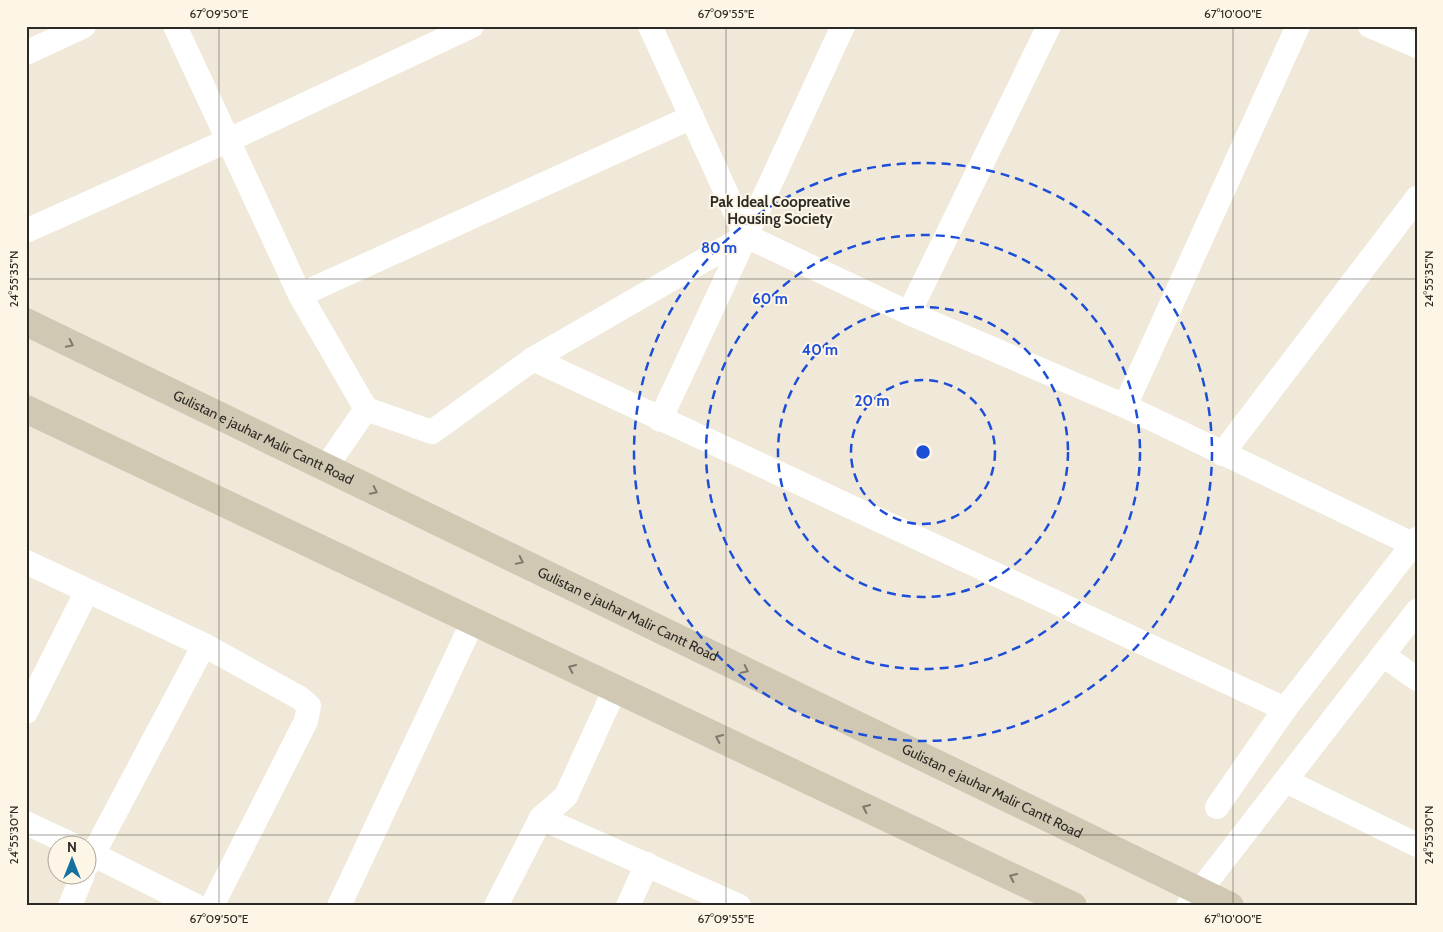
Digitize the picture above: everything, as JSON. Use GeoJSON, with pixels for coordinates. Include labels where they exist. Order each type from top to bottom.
{"type":"FeatureCollection","features":[{"type":"Feature","properties":{"kind":"main road","name":"Gulistan e jauhar Malir Cantt Road"},"geometry":{"type":"LineString","coordinates":[[26,322],[326,467],[1195,898],[1230,906]]}},
{"type":"Feature","properties":{"kind":"main road"},"geometry":{"type":"LineString","coordinates":[[26,409],[615,689],[1040,899],[1073,906]]}},
{"type":"Feature","properties":{"kind":"street"},"geometry":{"type":"LineString","coordinates":[[26,53],[84,26]]}},
{"type":"Feature","properties":{"kind":"street"},"geometry":{"type":"LineString","coordinates":[[175,26],[300,295],[366,409],[432,432],[533,360],[746,236]]}},
{"type":"Feature","properties":{"kind":"street"},"geometry":{"type":"LineString","coordinates":[[26,231],[229,140],[472,26]]}},
{"type":"Feature","properties":{"kind":"street"},"geometry":{"type":"LineString","coordinates":[[650,26],[746,236],[909,313],[1125,406],[1222,454],[1414,542],[1285,709],[1217,807]]}},
{"type":"Feature","properties":{"kind":"street"},"geometry":{"type":"LineString","coordinates":[[660,420],[843,26]]}},
{"type":"Feature","properties":{"kind":"street"},"geometry":{"type":"LineString","coordinates":[[909,313],[1049,26]]}},
{"type":"Feature","properties":{"kind":"street"},"geometry":{"type":"LineString","coordinates":[[1125,406],[1298,26]]}},
{"type":"Feature","properties":{"kind":"street"},"geometry":{"type":"LineString","coordinates":[[1370,26],[1417,46]]}},
{"type":"Feature","properties":{"kind":"street"},"geometry":{"type":"LineString","coordinates":[[300,295],[692,117]]}},
{"type":"Feature","properties":{"kind":"street"},"geometry":{"type":"LineString","coordinates":[[1222,454],[1417,198]]}},
{"type":"Feature","properties":{"kind":"street"},"geometry":{"type":"LineString","coordinates":[[533,360],[1285,709]]}},
{"type":"Feature","properties":{"kind":"street"},"geometry":{"type":"LineString","coordinates":[[326,467],[366,409]]}},
{"type":"Feature","properties":{"kind":"street"},"geometry":{"type":"LineString","coordinates":[[26,562],[204,645],[300,698],[309,706],[306,721],[212,906]]}},
{"type":"Feature","properties":{"kind":"street"},"geometry":{"type":"LineString","coordinates":[[26,712],[87,591]]}},
{"type":"Feature","properties":{"kind":"street"},"geometry":{"type":"LineString","coordinates":[[1195,898],[1417,611]]}},
{"type":"Feature","properties":{"kind":"street"},"geometry":{"type":"LineString","coordinates":[[339,906],[473,621]]}},
{"type":"Feature","properties":{"kind":"street"},"geometry":{"type":"LineString","coordinates":[[98,834],[204,645]]}},
{"type":"Feature","properties":{"kind":"street"},"geometry":{"type":"LineString","coordinates":[[1383,655],[1417,679]]}},
{"type":"Feature","properties":{"kind":"street"},"geometry":{"type":"LineString","coordinates":[[496,906],[541,818],[566,796],[615,689]]}},
{"type":"Feature","properties":{"kind":"street"},"geometry":{"type":"LineString","coordinates":[[1286,781],[1417,846]]}},
{"type":"Feature","properties":{"kind":"street"},"geometry":{"type":"LineString","coordinates":[[541,818],[739,906]]}},
{"type":"Feature","properties":{"kind":"street"},"geometry":{"type":"LineString","coordinates":[[26,823],[48,836]]}},
{"type":"Feature","properties":{"kind":"street"},"geometry":{"type":"LineString","coordinates":[[98,864],[196,906]]}},
{"type":"Feature","properties":{"kind":"street"},"geometry":{"type":"LineString","coordinates":[[628,906],[647,864]]}},
{"type":"Feature","properties":{"kind":"street"},"geometry":{"type":"LineString","coordinates":[[70,906],[76,884]]}},
{"type":"Feature","properties":{"kind":"district","name":"Pak Ideal Coopreative Housing Society"},"geometry":{"type":"Point","coordinates":[780,210]}}]}
